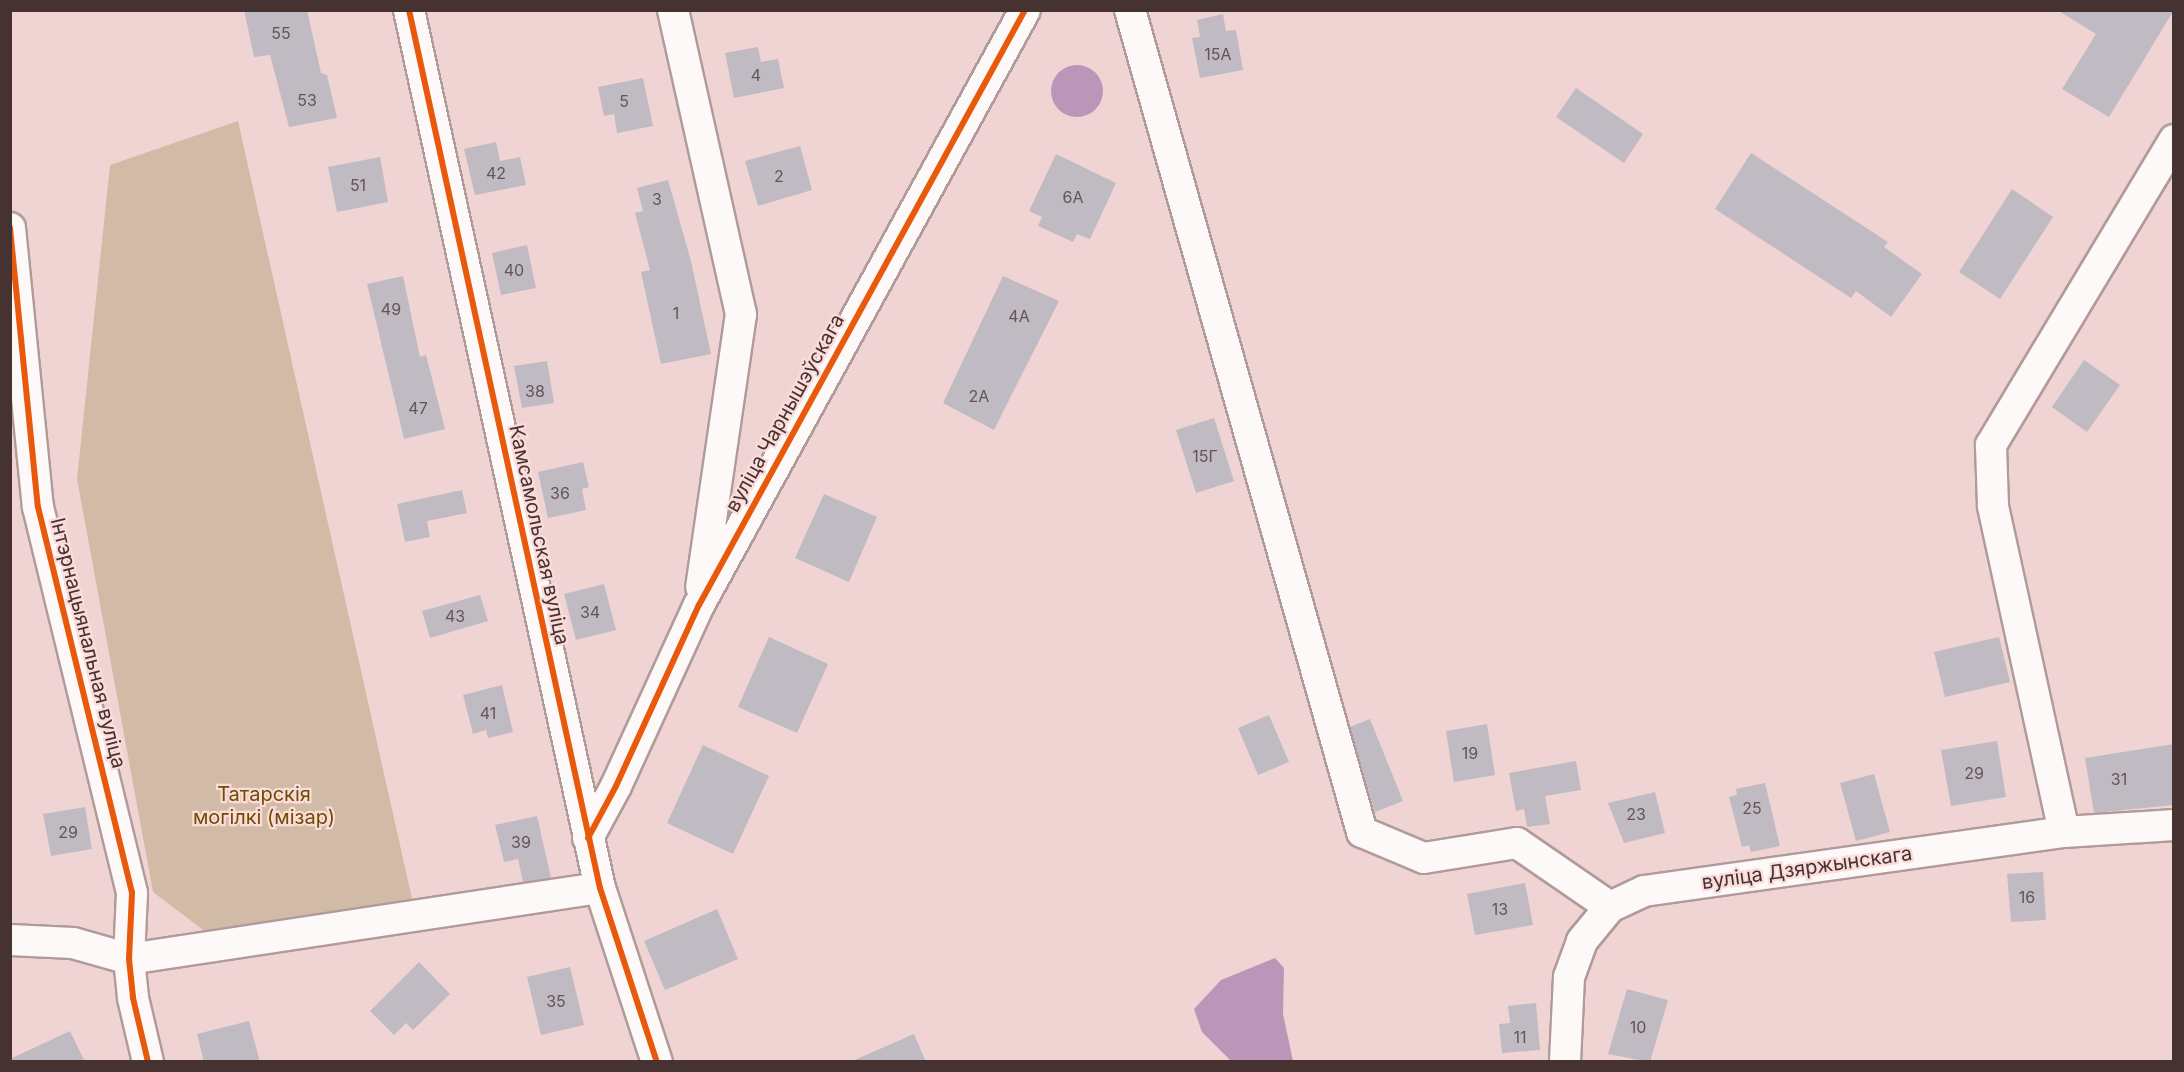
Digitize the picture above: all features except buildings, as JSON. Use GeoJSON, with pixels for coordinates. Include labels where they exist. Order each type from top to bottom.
{"type":"FeatureCollection","features":[{"type":"Feature","properties":{"kind":"street","name":"Камсамольская вуліца"},"geometry":{"type":"LineString","coordinates":[[409,10],[588,838],[600,888],[657,1062]]}},
{"type":"Feature","properties":{"kind":"street","name":"вуліца Чарнышэўскага"},"geometry":{"type":"LineString","coordinates":[[674,10],[741,314],[699,605]]}},
{"type":"Feature","properties":{"kind":"street","name":"вуліца Чарнышэўскага"},"geometry":{"type":"LineString","coordinates":[[588,838],[616,786],[699,605],[1025,10]]}},
{"type":"Feature","properties":{"kind":"street"},"geometry":{"type":"LineString","coordinates":[[1130,10],[1362,832],[1424,858],[1517,843],[1610,908]]}},
{"type":"Feature","properties":{"kind":"street"},"geometry":{"type":"LineString","coordinates":[[2064,832],[1993,506],[1991,446],[2174,140]]}},
{"type":"Feature","properties":{"kind":"street","name":"Інтэрнацыянальная вуліца"},"geometry":{"type":"LineString","coordinates":[[10,228],[38,507],[132,893],[129,959],[133,998],[148,1062]]}},
{"type":"Feature","properties":{"kind":"street","name":"вуліца Дзяржынскага"},"geometry":{"type":"LineString","coordinates":[[1565,1062],[1569,977],[1582,940],[1610,908],[1644,891],[2064,832],[2174,825]]}},
{"type":"Feature","properties":{"kind":"street"},"geometry":{"type":"LineString","coordinates":[[10,940],[73,943],[129,959],[600,888]]}},
{"type":"Feature","properties":{"kind":"green space","name":"Татарскія могілкі (мізар)"},"geometry":{"type":"Polygon","coordinates":[[[238,121],[415,912],[219,942],[153,892],[77,479],[110,165],[238,121]]]}},
{"type":"Feature","properties":{"kind":"shaded area"},"geometry":{"type":"Polygon","coordinates":[[[1072,65],[1082,65],[1092,69],[1099,76],[1103,91],[1099,106],[1092,113],[1082,117],[1072,117],[1062,113],[1055,106],[1051,96],[1051,86],[1055,76],[1062,69],[1072,65]]]}},
{"type":"Feature","properties":{"kind":"shaded area"},"geometry":{"type":"Polygon","coordinates":[[[1275,958],[1284,968],[1283,1014],[1293,1061],[1231,1061],[1202,1032],[1194,1009],[1221,980],[1275,958]]]}},
{"type":"Feature","properties":{"kind":"cycle path"},"geometry":{"type":"LineString","coordinates":[[409,10],[600,888],[657,1062]]}},
{"type":"Feature","properties":{"kind":"cycle path"},"geometry":{"type":"LineString","coordinates":[[588,838],[616,786],[699,605],[1025,10]]}},
{"type":"Feature","properties":{"kind":"cycle path"},"geometry":{"type":"LineString","coordinates":[[10,228],[38,507],[132,893],[129,959],[133,998],[148,1062]]}}]}
